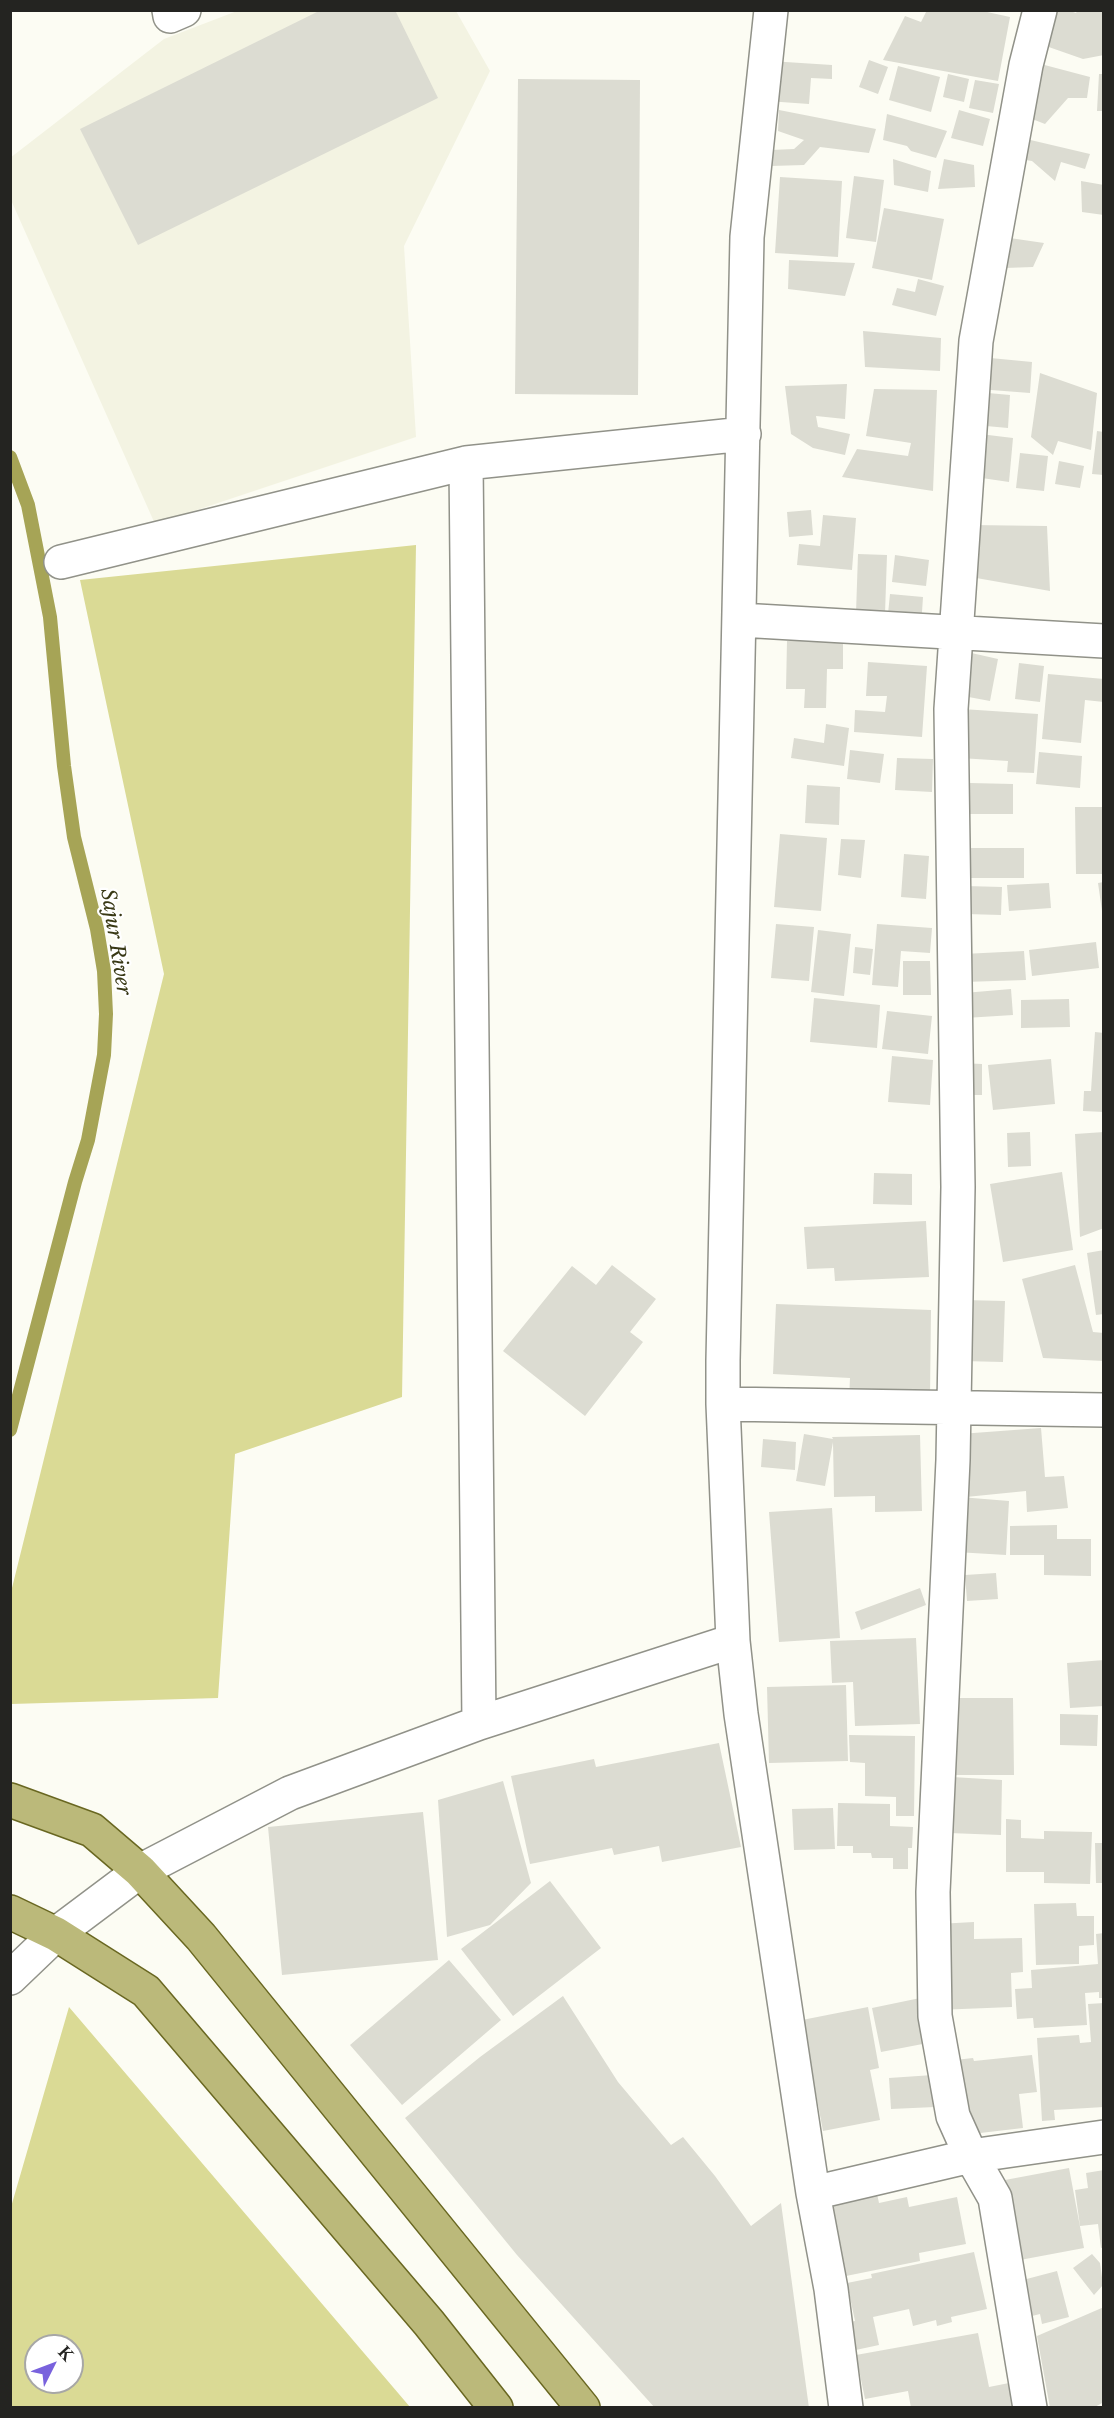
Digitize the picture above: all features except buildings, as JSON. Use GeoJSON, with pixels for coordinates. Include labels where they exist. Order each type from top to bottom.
{"type":"FeatureCollection","features":[{"type":"Feature","properties":{"kind":"main road"},"geometry":{"type":"LineString","coordinates":[[10,1800],[92,1830],[140,1870],[201,1937],[583,2408]]}},
{"type":"Feature","properties":{"kind":"main road"},"geometry":{"type":"LineString","coordinates":[[10,1912],[56,1934],[147,1991],[429,2323],[496,2408]]}},
{"type":"Feature","properties":{"kind":"street"},"geometry":{"type":"LineString","coordinates":[[169,10],[170,16],[184,10]]}},
{"type":"Feature","properties":{"kind":"street"},"geometry":{"type":"LineString","coordinates":[[771,10],[747,237],[723,1404],[734,1641],[741,1714],[813,2193],[831,2289],[846,2408]]}},
{"type":"Feature","properties":{"kind":"street"},"geometry":{"type":"LineString","coordinates":[[1030,2408],[995,2199],[970,2156],[953,2116],[935,2016],[933,1892],[954,1407],[958,1186],[951,709],[976,341],[1026,65],[1040,10]]}},
{"type":"Feature","properties":{"kind":"street"},"geometry":{"type":"LineString","coordinates":[[61,562],[466,463],[744,435]]}},
{"type":"Feature","properties":{"kind":"street"},"geometry":{"type":"LineString","coordinates":[[466,463],[479,1723]]}},
{"type":"Feature","properties":{"kind":"street"},"geometry":{"type":"LineString","coordinates":[[740,620],[1104,641]]}},
{"type":"Feature","properties":{"kind":"street"},"geometry":{"type":"LineString","coordinates":[[723,1404],[1104,1410]]}},
{"type":"Feature","properties":{"kind":"street"},"geometry":{"type":"LineString","coordinates":[[10,1978],[56,1934],[140,1870],[290,1793],[479,1723],[734,1641]]}},
{"type":"Feature","properties":{"kind":"street"},"geometry":{"type":"LineString","coordinates":[[813,2193],[970,2156],[1104,2138]]}},
{"type":"Feature","properties":{"kind":"shaded area"},"geometry":{"type":"Polygon","coordinates":[[[237,11],[456,11],[490,71],[404,246],[416,437],[155,524],[11,200],[10,158],[164,39],[237,11]]]}},
{"type":"Feature","properties":{"kind":"green space"},"geometry":{"type":"Polygon","coordinates":[[[416,545],[402,1397],[235,1454],[218,1698],[11,1704],[11,1592],[164,974],[80,580],[416,545]]]}},
{"type":"Feature","properties":{"kind":"green space"},"geometry":{"type":"Polygon","coordinates":[[[69,2007],[410,2407],[11,2407],[11,2207],[69,2007]]]}},
{"type":"Feature","properties":{"kind":"waterway","name":"Sajur River"},"geometry":{"type":"LineString","coordinates":[[10,457],[28,505],[50,617],[64,766],[74,837],[97,929],[104,971],[106,1014],[104,1055],[88,1140],[10,1430]]}}]}
